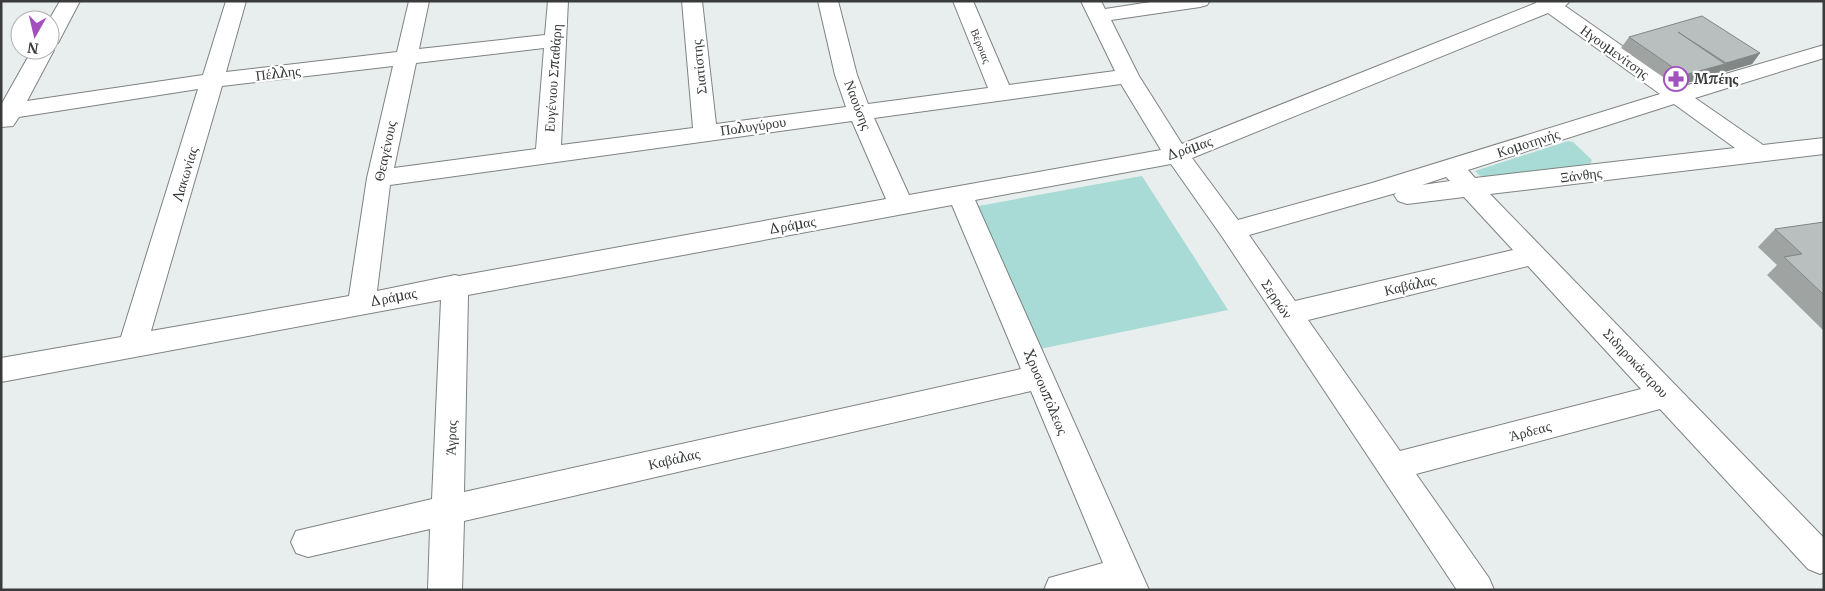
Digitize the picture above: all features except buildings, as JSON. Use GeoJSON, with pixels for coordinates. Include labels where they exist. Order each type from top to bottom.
{"type":"FeatureCollection","features":[{"type":"Feature","properties":{"kind":"street"},"geometry":{"type":"LineString","coordinates":[[60,20],[70,1]]}},
{"type":"Feature","properties":{"kind":"street","name":"Λακωνίας"},"geometry":{"type":"LineString","coordinates":[[132,346],[214,80],[236,1]]}},
{"type":"Feature","properties":{"kind":"street","name":"Θεαγένους"},"geometry":{"type":"LineString","coordinates":[[362,303],[379,178],[419,1]]}},
{"type":"Feature","properties":{"kind":"street","name":"Ευγένιου Σπαθάρη"},"geometry":{"type":"LineString","coordinates":[[548,155],[558,1]]}},
{"type":"Feature","properties":{"kind":"street","name":"Σιατίστης"},"geometry":{"type":"LineString","coordinates":[[692,1],[705,133]]}},
{"type":"Feature","properties":{"kind":"street","name":"Ναούσης"},"geometry":{"type":"LineString","coordinates":[[828,1],[846,74],[859,111],[901,205]]}},
{"type":"Feature","properties":{"kind":"street","name":"Βέροιας"},"geometry":{"type":"LineString","coordinates":[[963,1],[1000,92]]}},
{"type":"Feature","properties":{"kind":"street"},"geometry":{"type":"LineString","coordinates":[[1095,9],[1200,1]]}},
{"type":"Feature","properties":{"kind":"street","name":"Ηγουμενίτσης"},"geometry":{"type":"LineString","coordinates":[[1552,2],[1674,95],[1759,154]]}},
{"type":"Feature","properties":{"kind":"street","name":"Δράμας"},"geometry":{"type":"LineString","coordinates":[[1,370],[455,285],[1176,155],[1552,2]]}},
{"type":"Feature","properties":{"kind":"street","name":"Σερρών"},"geometry":{"type":"LineString","coordinates":[[1095,9],[1128,76],[1176,155],[1232,231],[1477,590]]}},
{"type":"Feature","properties":{"kind":"street","name":"Πέλλης"},"geometry":{"type":"LineString","coordinates":[[4,117],[214,80],[555,40]]}},
{"type":"Feature","properties":{"kind":"street","name":"Κομοτηνής"},"geometry":{"type":"LineString","coordinates":[[1462,178],[1674,95],[1824,51]]}},
{"type":"Feature","properties":{"kind":"street"},"geometry":{"type":"LineString","coordinates":[[4,117],[37,60]]}},
{"type":"Feature","properties":{"kind":"street","name":"Πολυγύρου"},"geometry":{"type":"LineString","coordinates":[[379,178],[859,111],[1128,76]]}},
{"type":"Feature","properties":{"kind":"street","name":"Ξάνθης"},"geometry":{"type":"LineString","coordinates":[[1232,231],[1339,202],[1462,178],[1759,154],[1824,146]]}},
{"type":"Feature","properties":{"kind":"street","name":"Σιδηροκάστρου"},"geometry":{"type":"LineString","coordinates":[[1462,178],[1820,558]]}},
{"type":"Feature","properties":{"kind":"street","name":"Χρυσουπόλεως"},"geometry":{"type":"LineString","coordinates":[[960,194],[1129,581]]}},
{"type":"Feature","properties":{"kind":"street","name":"Καβάλας"},"geometry":{"type":"LineString","coordinates":[[1287,314],[1534,255]]}},
{"type":"Feature","properties":{"kind":"street","name":"Άγρας"},"geometry":{"type":"LineString","coordinates":[[445,590],[455,285]]}},
{"type":"Feature","properties":{"kind":"street","name":"Καβάλας"},"geometry":{"type":"LineString","coordinates":[[308,542],[1039,377]]}},
{"type":"Feature","properties":{"kind":"street","name":"Άρδεας"},"geometry":{"type":"LineString","coordinates":[[1394,466],[1666,395]]}},
{"type":"Feature","properties":{"kind":"street"},"geometry":{"type":"LineString","coordinates":[[1060,590],[1129,581]]}},
{"type":"Feature","properties":{"kind":"shaded area"},"geometry":{"type":"Polygon","coordinates":[[[1568,141],[1573,142],[1592,160],[1589,166],[1487,178],[1475,171],[1568,141]]]}},
{"type":"Feature","properties":{"kind":"shaded area"},"geometry":{"type":"Polygon","coordinates":[[[1142,176],[1228,310],[1035,350],[973,207],[1142,176]]]}},
{"type":"Feature","properties":{"kind":"place","name":"Μπέης"},"geometry":{"type":"Point","coordinates":[1676,79]}}]}
